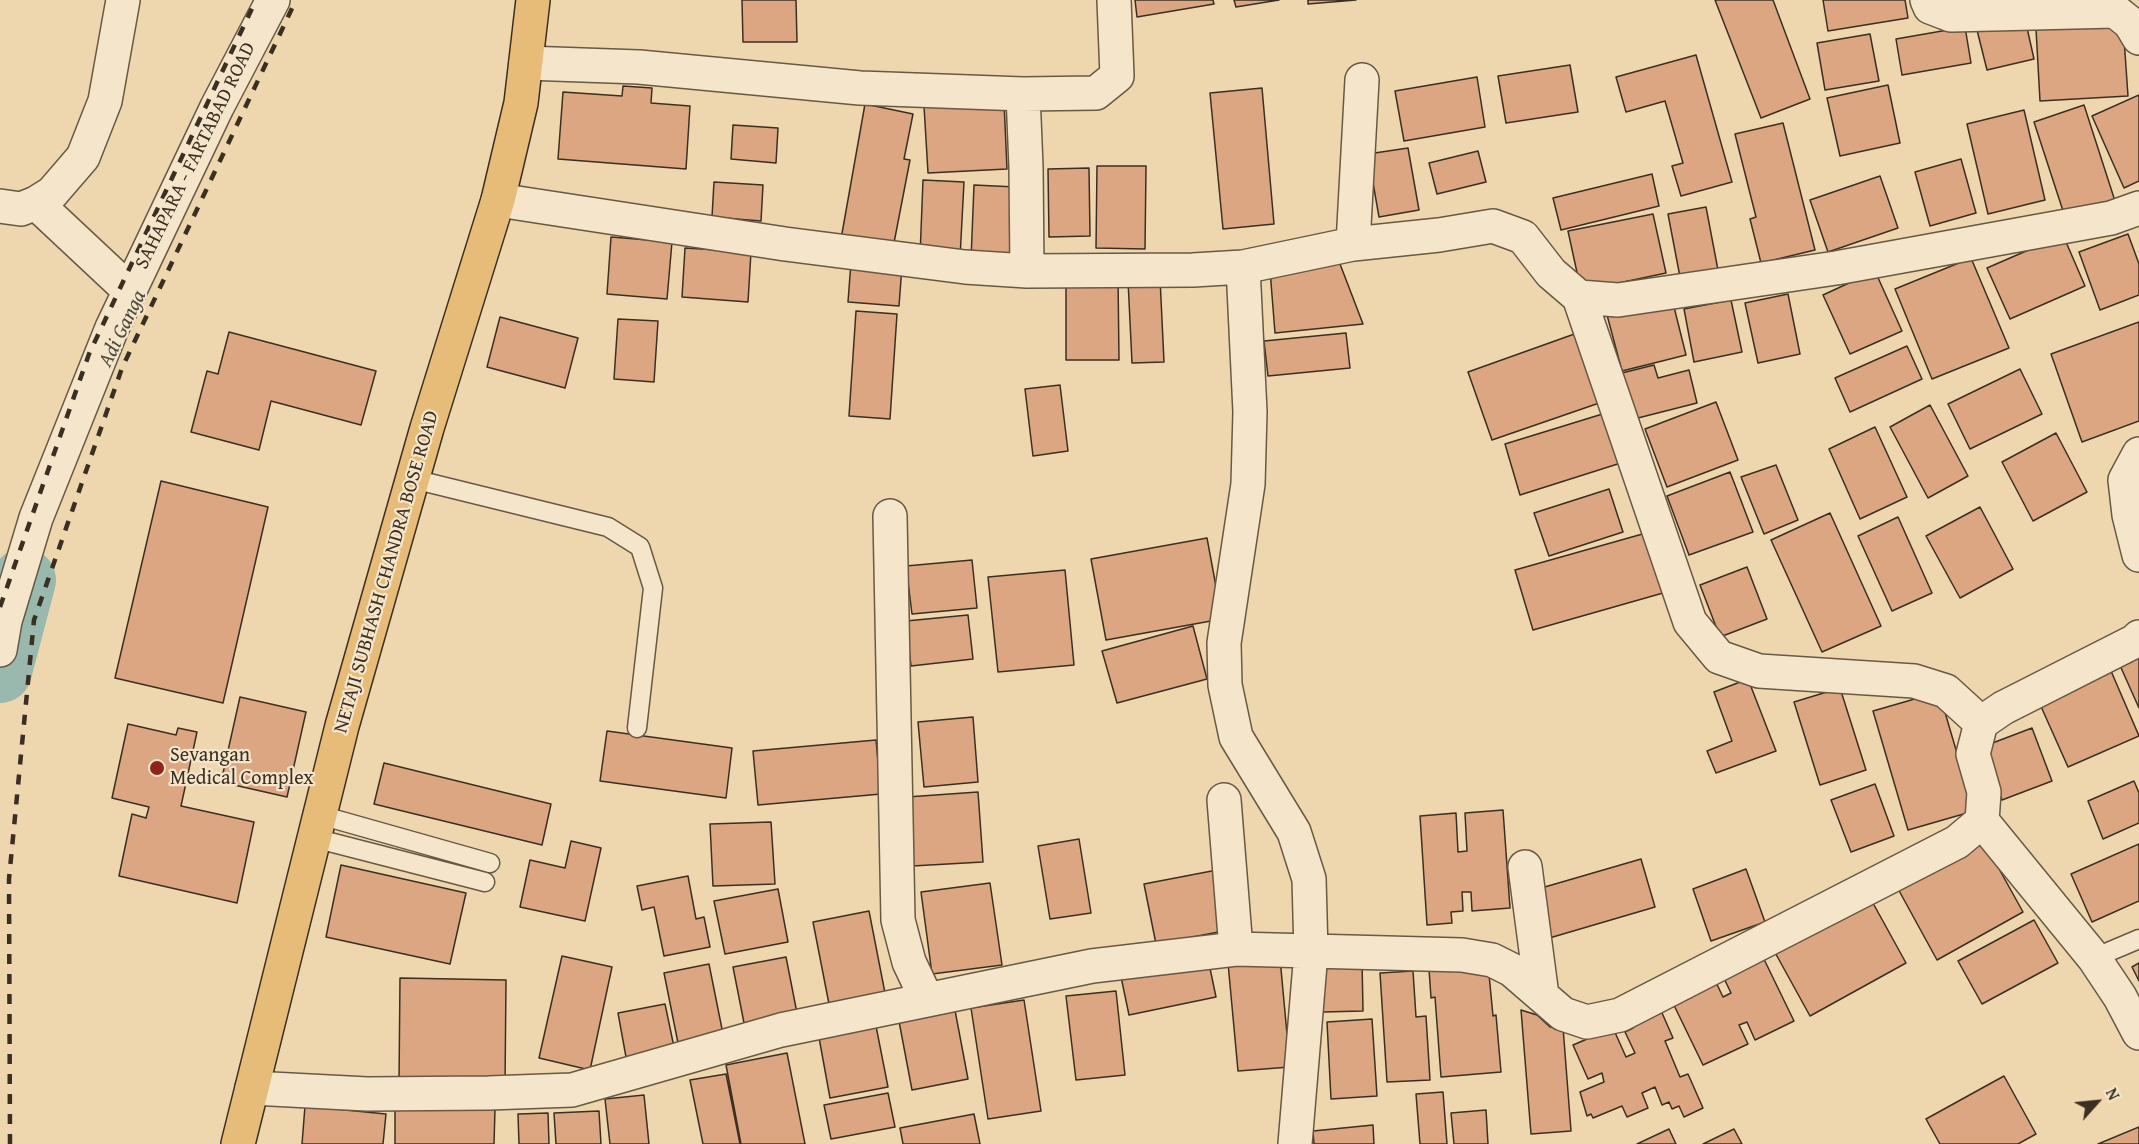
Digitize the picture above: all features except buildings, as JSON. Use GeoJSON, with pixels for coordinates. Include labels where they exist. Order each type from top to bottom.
{"type":"FeatureCollection","features":[{"type":"Feature","properties":{"kind":"main road","name":"NETAJI SUBHASH CHANDRA BOSE ROAD"},"geometry":{"type":"LineString","coordinates":[[238,1144],[342,726],[413,479],[498,200],[521,103],[533,0]]}},
{"type":"Feature","properties":{"kind":"street"},"geometry":{"type":"LineString","coordinates":[[0,206],[21,208],[36,203],[52,193],[83,157],[105,101],[123,0]]}},
{"type":"Feature","properties":{"kind":"street","name":"SAHAPARA - FARTABAD ROAD"},"geometry":{"type":"LineString","coordinates":[[0,650],[5,621],[36,518],[112,328],[218,107],[273,0]]}},
{"type":"Feature","properties":{"kind":"street"},"geometry":{"type":"LineString","coordinates":[[526,63],[639,67],[860,88],[1023,94],[1096,93],[1117,76],[1114,0]]}},
{"type":"Feature","properties":{"kind":"street"},"geometry":{"type":"LineString","coordinates":[[1926,0],[1930,7],[1951,15],[2115,11],[2130,22],[2139,38]]}},
{"type":"Feature","properties":{"kind":"street"},"geometry":{"type":"LineString","coordinates":[[1353,244],[1362,80]]}},
{"type":"Feature","properties":{"kind":"street"},"geometry":{"type":"LineString","coordinates":[[1023,94],[1027,271]]}},
{"type":"Feature","properties":{"kind":"street"},"geometry":{"type":"LineString","coordinates":[[498,200],[785,244],[966,267],[1027,271],[1194,270],[1243,267],[1353,244],[1439,235],[1493,226],[1523,237],[1551,273],[1580,297],[1690,622],[1719,657],[1760,671],[1914,681],[1946,691],[1981,723]]}},
{"type":"Feature","properties":{"kind":"street"},"geometry":{"type":"LineString","coordinates":[[36,203],[130,291]]}},
{"type":"Feature","properties":{"kind":"street"},"geometry":{"type":"LineString","coordinates":[[1580,297],[1618,300],[1836,268],[2110,218],[2139,208]]}},
{"type":"Feature","properties":{"kind":"street"},"geometry":{"type":"LineString","coordinates":[[1243,267],[1250,412],[1248,484],[1224,643],[1225,685],[1236,737],[1294,832],[1309,879],[1311,952],[1295,1144]]}},
{"type":"Feature","properties":{"kind":"street"},"geometry":{"type":"LineString","coordinates":[[2139,454],[2125,480],[2129,515],[2139,555]]}},
{"type":"Feature","properties":{"kind":"street"},"geometry":{"type":"LineString","coordinates":[[890,516],[898,921],[909,962],[927,1000]]}},
{"type":"Feature","properties":{"kind":"street"},"geometry":{"type":"LineString","coordinates":[[2139,637],[2002,708],[1981,723],[1973,754],[1984,792],[1982,821],[2094,958],[2120,997],[2139,1033]]}},
{"type":"Feature","properties":{"kind":"street"},"geometry":{"type":"LineString","coordinates":[[1224,800],[1236,949]]}},
{"type":"Feature","properties":{"kind":"street"},"geometry":{"type":"LineString","coordinates":[[252,1088],[367,1094],[572,1090],[781,1030],[1092,966],[1236,949],[1461,956],[1492,960],[1512,970],[1563,1014],[1587,1022],[1620,1015],[1957,842],[1982,821]]}},
{"type":"Feature","properties":{"kind":"street"},"geometry":{"type":"LineString","coordinates":[[1525,867],[1542,996]]}},
{"type":"Feature","properties":{"kind":"lane"},"geometry":{"type":"LineString","coordinates":[[413,479],[608,527],[640,547],[653,588],[637,728]]}},
{"type":"Feature","properties":{"kind":"lane"},"geometry":{"type":"LineString","coordinates":[[317,827],[490,864]]}},
{"type":"Feature","properties":{"kind":"lane"},"geometry":{"type":"LineString","coordinates":[[317,827],[485,882]]}},
{"type":"Feature","properties":{"kind":"lane"},"geometry":{"type":"LineString","coordinates":[[2094,958],[2139,939]]}},
{"type":"Feature","properties":{"kind":"waterway","name":"Adi Ganga"},"geometry":{"type":"LineString","coordinates":[[0,671],[24,580]]}},
{"type":"Feature","properties":{"kind":"railway"},"geometry":{"type":"LineString","coordinates":[[0,607],[89,354],[256,0]]}},
{"type":"Feature","properties":{"kind":"railway"},"geometry":{"type":"LineString","coordinates":[[10,1144],[9,879],[34,620],[122,368],[296,0]]}},
{"type":"Feature","properties":{"kind":"place","name":"Sevangan Medical Complex"},"geometry":{"type":"Point","coordinates":[157,768]}}]}
